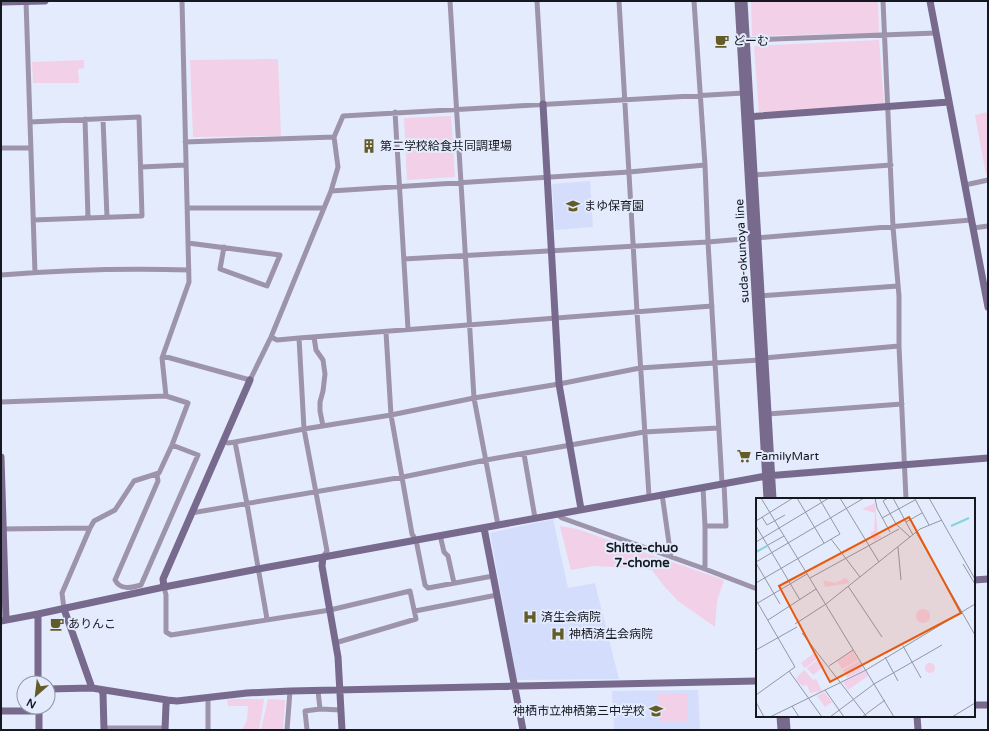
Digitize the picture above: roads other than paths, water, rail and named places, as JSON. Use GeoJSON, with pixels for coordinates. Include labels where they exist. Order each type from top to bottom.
{"type":"FeatureCollection","features":[{"type":"Feature","properties":{"kind":"street"},"geometry":{"type":"LineString","coordinates":[[26,1],[35,273]]}},
{"type":"Feature","properties":{"kind":"street"},"geometry":{"type":"LineString","coordinates":[[1,2],[45,1]]}},
{"type":"Feature","properties":{"kind":"street"},"geometry":{"type":"LineString","coordinates":[[166,396],[162,358],[189,282],[182,1]]}},
{"type":"Feature","properties":{"kind":"street"},"geometry":{"type":"LineString","coordinates":[[450,1],[474,398],[498,525]]}},
{"type":"Feature","properties":{"kind":"street"},"geometry":{"type":"LineString","coordinates":[[537,1],[560,384],[581,509]]}},
{"type":"Feature","properties":{"kind":"street"},"geometry":{"type":"LineString","coordinates":[[619,1],[640,368],[649,496]]}},
{"type":"Feature","properties":{"kind":"street"},"geometry":{"type":"LineString","coordinates":[[694,1],[705,165],[718,428],[726,526],[705,526]]}},
{"type":"Feature","properties":{"kind":"street","name":"suda-okunoya line"},"geometry":{"type":"LineString","coordinates":[[738,1],[744,93],[754,175],[755,238]]}},
{"type":"Feature","properties":{"kind":"street","name":"suda-okunoya line"},"geometry":{"type":"LineString","coordinates":[[744,1],[748,117],[758,296],[769,476],[773,498]]}},
{"type":"Feature","properties":{"kind":"street"},"geometry":{"type":"LineString","coordinates":[[883,1],[893,227],[898,286],[899,346],[906,498]]}},
{"type":"Feature","properties":{"kind":"street"},"geometry":{"type":"LineString","coordinates":[[930,1],[988,307]]}},
{"type":"Feature","properties":{"kind":"street"},"geometry":{"type":"LineString","coordinates":[[746,40],[936,33]]}},
{"type":"Feature","properties":{"kind":"street"},"geometry":{"type":"LineString","coordinates":[[335,643],[416,619],[410,591],[330,610],[171,635],[166,632],[166,595],[162,579],[250,380],[271,337],[331,191],[338,167],[334,137],[343,116],[744,93]]}},
{"type":"Feature","properties":{"kind":"street"},"geometry":{"type":"LineString","coordinates":[[748,117],[949,102]]}},
{"type":"Feature","properties":{"kind":"street"},"geometry":{"type":"LineString","coordinates":[[395,112],[408,329]]}},
{"type":"Feature","properties":{"kind":"street"},"geometry":{"type":"LineString","coordinates":[[30,122],[139,117],[141,167],[142,216],[33,220]]}},
{"type":"Feature","properties":{"kind":"street"},"geometry":{"type":"LineString","coordinates":[[85,119],[88,218]]}},
{"type":"Feature","properties":{"kind":"street"},"geometry":{"type":"LineString","coordinates":[[103,119],[107,217]]}},
{"type":"Feature","properties":{"kind":"street"},"geometry":{"type":"LineString","coordinates":[[185,142],[334,137]]}},
{"type":"Feature","properties":{"kind":"street"},"geometry":{"type":"LineString","coordinates":[[1,148],[30,148]]}},
{"type":"Feature","properties":{"kind":"street"},"geometry":{"type":"LineString","coordinates":[[141,167],[186,165]]}},
{"type":"Feature","properties":{"kind":"street"},"geometry":{"type":"LineString","coordinates":[[331,191],[547,178],[705,165]]}},
{"type":"Feature","properties":{"kind":"street"},"geometry":{"type":"LineString","coordinates":[[754,175],[891,165]]}},
{"type":"Feature","properties":{"kind":"street"},"geometry":{"type":"LineString","coordinates":[[965,185],[988,180]]}},
{"type":"Feature","properties":{"kind":"street"},"geometry":{"type":"LineString","coordinates":[[187,208],[324,208]]}},
{"type":"Feature","properties":{"kind":"street"},"geometry":{"type":"LineString","coordinates":[[404,259],[708,242],[971,220]]}},
{"type":"Feature","properties":{"kind":"street"},"geometry":{"type":"LineString","coordinates":[[973,228],[988,226]]}},
{"type":"Feature","properties":{"kind":"street"},"geometry":{"type":"LineString","coordinates":[[188,243],[224,247],[280,255],[267,286],[220,269],[224,247]]}},
{"type":"Feature","properties":{"kind":"street"},"geometry":{"type":"LineString","coordinates":[[1,275],[143,269],[189,270]]}},
{"type":"Feature","properties":{"kind":"street"},"geometry":{"type":"LineString","coordinates":[[758,296],[898,286]]}},
{"type":"Feature","properties":{"kind":"street"},"geometry":{"type":"LineString","coordinates":[[271,337],[277,340],[712,306]]}},
{"type":"Feature","properties":{"kind":"street"},"geometry":{"type":"LineString","coordinates":[[386,332],[391,415],[412,534],[416,540],[424,585],[428,588],[493,576]]}},
{"type":"Feature","properties":{"kind":"street"},"geometry":{"type":"LineString","coordinates":[[314,337],[316,350],[323,360],[325,374],[324,391],[320,402],[323,426]]}},
{"type":"Feature","properties":{"kind":"street"},"geometry":{"type":"LineString","coordinates":[[299,338],[304,429],[327,551],[323,558],[322,566],[338,657],[342,730]]}},
{"type":"Feature","properties":{"kind":"street"},"geometry":{"type":"LineString","coordinates":[[223,441],[228,443],[235,442],[391,415],[474,398],[560,384],[640,368],[715,363],[899,346]]}},
{"type":"Feature","properties":{"kind":"street"},"geometry":{"type":"LineString","coordinates":[[163,356],[250,380]]}},
{"type":"Feature","properties":{"kind":"street","name":"suda-okunoya line"},"geometry":{"type":"LineString","coordinates":[[762,359],[768,414],[769,476],[767,498]]}},
{"type":"Feature","properties":{"kind":"street"},"geometry":{"type":"LineString","coordinates":[[1,402],[166,396],[188,403],[172,445],[159,473],[157,475],[134,481],[115,510],[94,521],[62,593],[64,609],[92,688]]}},
{"type":"Feature","properties":{"kind":"street"},"geometry":{"type":"LineString","coordinates":[[768,414],[902,404]]}},
{"type":"Feature","properties":{"kind":"street"},"geometry":{"type":"LineString","coordinates":[[191,514],[403,477],[486,460],[644,432],[718,428]]}},
{"type":"Feature","properties":{"kind":"street"},"geometry":{"type":"LineString","coordinates":[[235,442],[267,619]]}},
{"type":"Feature","properties":{"kind":"street"},"geometry":{"type":"LineString","coordinates":[[157,475],[158,481],[114,580],[117,584],[128,588],[141,585],[198,454],[172,445]]}},
{"type":"Feature","properties":{"kind":"street"},"geometry":{"type":"LineString","coordinates":[[524,454],[535,518]]}},
{"type":"Feature","properties":{"kind":"street"},"geometry":{"type":"LineString","coordinates":[[1,457],[3,620],[258,569],[723,483],[769,476],[988,458]]}},
{"type":"Feature","properties":{"kind":"street"},"geometry":{"type":"LineString","coordinates":[[703,487],[705,569]]}},
{"type":"Feature","properties":{"kind":"street"},"geometry":{"type":"LineString","coordinates":[[662,494],[672,557]]}},
{"type":"Feature","properties":{"kind":"street"},"geometry":{"type":"LineString","coordinates":[[557,514],[562,518],[756,589]]}},
{"type":"Feature","properties":{"kind":"street"},"geometry":{"type":"LineString","coordinates":[[2,529],[90,528]]}},
{"type":"Feature","properties":{"kind":"street"},"geometry":{"type":"LineString","coordinates":[[484,528],[523,730]]}},
{"type":"Feature","properties":{"kind":"street"},"geometry":{"type":"LineString","coordinates":[[440,535],[444,552],[448,556],[454,583]]}},
{"type":"Feature","properties":{"kind":"street"},"geometry":{"type":"LineString","coordinates":[[975,580],[988,579]]}},
{"type":"Feature","properties":{"kind":"street"},"geometry":{"type":"LineString","coordinates":[[415,611],[497,595]]}},
{"type":"Feature","properties":{"kind":"street"},"geometry":{"type":"LineString","coordinates":[[38,614],[38,675]]}},
{"type":"Feature","properties":{"kind":"street"},"geometry":{"type":"LineString","coordinates":[[56,689],[92,688],[177,701],[247,693],[339,689],[756,681]]}},
{"type":"Feature","properties":{"kind":"street"},"geometry":{"type":"LineString","coordinates":[[102,690],[104,729],[165,729],[167,700]]}},
{"type":"Feature","properties":{"kind":"street"},"geometry":{"type":"LineString","coordinates":[[287,730],[290,691]]}},
{"type":"Feature","properties":{"kind":"street"},"geometry":{"type":"LineString","coordinates":[[318,691],[320,709]]}},
{"type":"Feature","properties":{"kind":"street"},"geometry":{"type":"LineString","coordinates":[[208,698],[208,730]]}},
{"type":"Feature","properties":{"kind":"street"},"geometry":{"type":"LineString","coordinates":[[975,705],[988,705]]}},
{"type":"Feature","properties":{"kind":"street"},"geometry":{"type":"LineString","coordinates":[[307,730],[306,711],[320,709],[341,710]]}},
{"type":"Feature","properties":{"kind":"street"},"geometry":{"type":"LineString","coordinates":[[1,711],[16,710]]}},
{"type":"Feature","properties":{"kind":"street"},"geometry":{"type":"LineString","coordinates":[[39,715],[39,730]]}},
{"type":"Feature","properties":{"kind":"street"},"geometry":{"type":"LineString","coordinates":[[780,717],[781,730]]}},
{"type":"Feature","properties":{"kind":"street"},"geometry":{"type":"LineString","coordinates":[[786,717],[786,730]]}},
{"type":"Feature","properties":{"kind":"street"},"geometry":{"type":"LineString","coordinates":[[917,717],[918,730]]}},
{"type":"Feature","properties":{"kind":"place","name":"どーむ"},"geometry":{"type":"Point","coordinates":[722,41]}},
{"type":"Feature","properties":{"kind":"place","name":"第二学校給食共同調理場"},"geometry":{"type":"Point","coordinates":[369,146]}},
{"type":"Feature","properties":{"kind":"place","name":"まゆ保育園"},"geometry":{"type":"Point","coordinates":[573,206]}},
{"type":"Feature","properties":{"kind":"place","name":"FamilyMart"},"geometry":{"type":"Point","coordinates":[744,456]}},
{"type":"Feature","properties":{"kind":"place","name":"済生会病院"},"geometry":{"type":"Point","coordinates":[530,617]}},
{"type":"Feature","properties":{"kind":"place","name":"ありんこ"},"geometry":{"type":"Point","coordinates":[57,624]}},
{"type":"Feature","properties":{"kind":"place","name":"神栖済生会病院"},"geometry":{"type":"Point","coordinates":[558,634]}},
{"type":"Feature","properties":{"kind":"place","name":"神栖市立神栖第三中学校"},"geometry":{"type":"Point","coordinates":[656,711]}},
{"type":"Feature","properties":{"kind":"district","name":"Shitte-chuo 7-chome"},"geometry":{"type":"Point","coordinates":[642,554]}}]}
